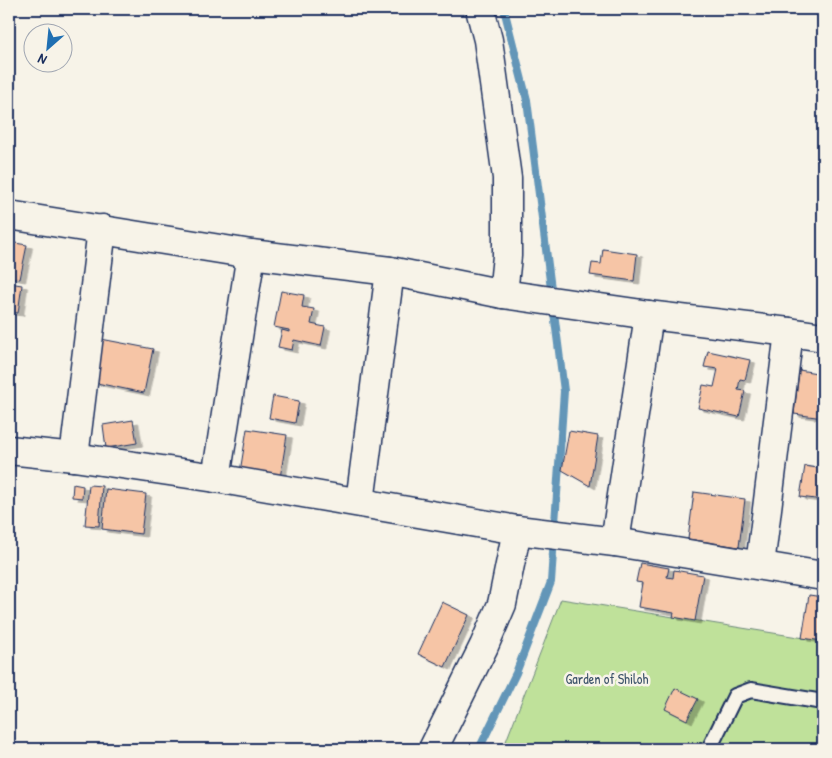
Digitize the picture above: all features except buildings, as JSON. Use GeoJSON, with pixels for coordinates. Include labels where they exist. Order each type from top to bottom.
{"type":"FeatureCollection","features":[{"type":"Feature","properties":{"kind":"street"},"geometry":{"type":"LineString","coordinates":[[480,9],[488,40],[507,178],[507,256],[503,294]]}},
{"type":"Feature","properties":{"kind":"street"},"geometry":{"type":"LineString","coordinates":[[9,215],[251,254],[390,271],[503,294],[648,315],[823,337]]}},
{"type":"Feature","properties":{"kind":"street"},"geometry":{"type":"LineString","coordinates":[[74,457],[102,229]]}},
{"type":"Feature","properties":{"kind":"street"},"geometry":{"type":"LineString","coordinates":[[216,478],[251,254]]}},
{"type":"Feature","properties":{"kind":"street"},"geometry":{"type":"LineString","coordinates":[[360,502],[390,271]]}},
{"type":"Feature","properties":{"kind":"street"},"geometry":{"type":"LineString","coordinates":[[615,542],[648,315]]}},
{"type":"Feature","properties":{"kind":"street"},"geometry":{"type":"LineString","coordinates":[[760,566],[788,332]]}},
{"type":"Feature","properties":{"kind":"street"},"geometry":{"type":"LineString","coordinates":[[9,450],[74,457],[216,478],[517,530],[615,542],[823,576]]}},
{"type":"Feature","properties":{"kind":"street"},"geometry":{"type":"LineString","coordinates":[[433,749],[484,646],[502,604],[517,530]]}},
{"type":"Feature","properties":{"kind":"lane"},"geometry":{"type":"LineString","coordinates":[[709,749],[735,696],[751,690],[823,702]]}},
{"type":"Feature","properties":{"kind":"green space","name":"Garden of Shiloh"},"geometry":{"type":"Polygon","coordinates":[[[561,599],[823,641],[823,749],[503,749],[561,599]]]}},
{"type":"Feature","properties":{"kind":"waterway"},"geometry":{"type":"LineString","coordinates":[[479,749],[516,673],[551,582],[564,391],[527,100],[504,9]]}}]}
